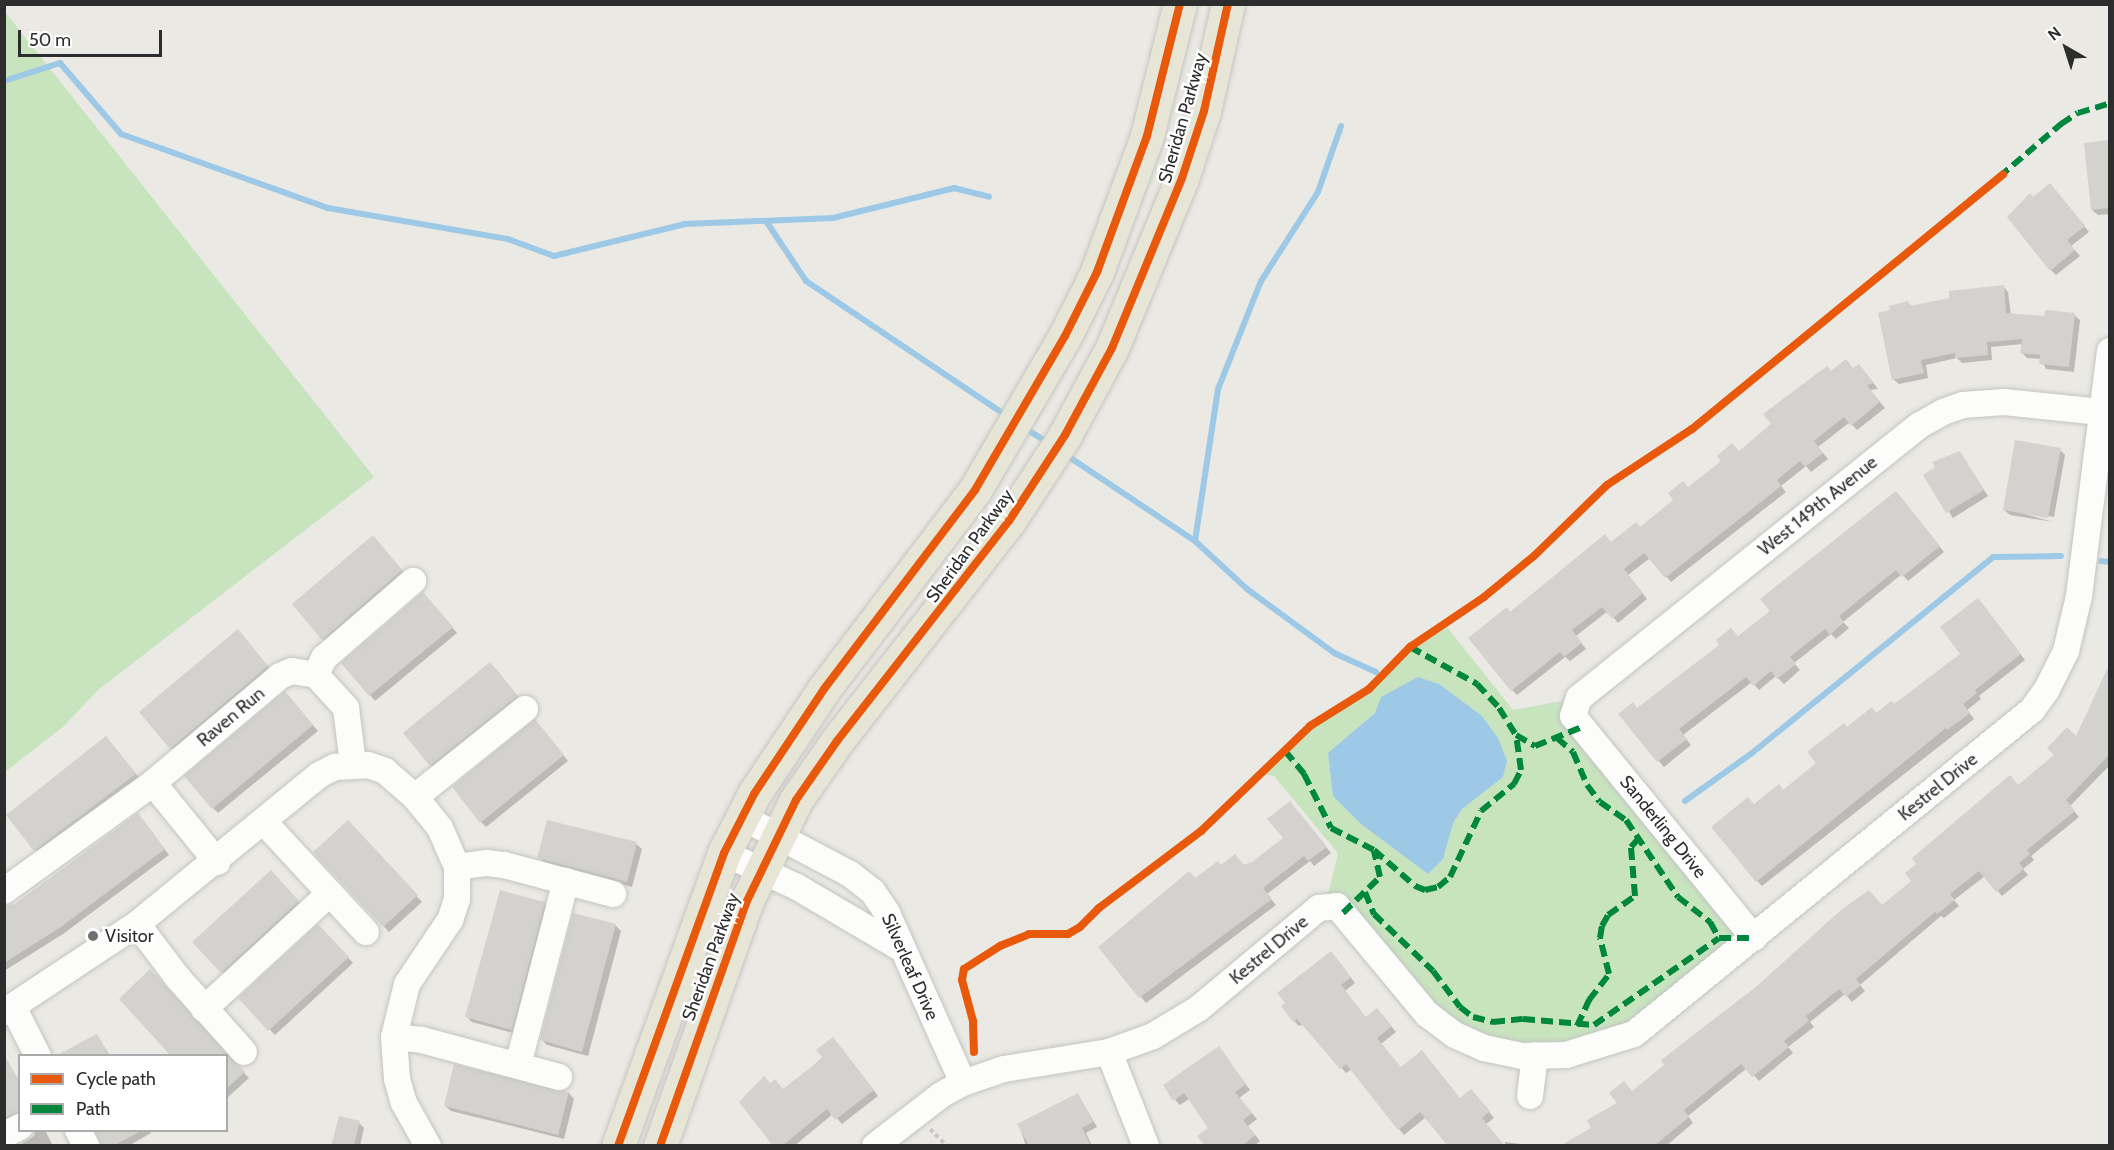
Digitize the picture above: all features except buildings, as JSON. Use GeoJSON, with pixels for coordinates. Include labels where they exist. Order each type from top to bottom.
{"type":"FeatureCollection","features":[{"type":"Feature","properties":{"kind":"main road","name":"Sheridan Parkway"},"geometry":{"type":"LineString","coordinates":[[618,1146],[724,853],[742,817],[824,689],[975,490],[1065,336],[1096,272],[1147,136],[1180,4]]}},
{"type":"Feature","properties":{"kind":"main road","name":"Sheridan Parkway"},"geometry":{"type":"LineString","coordinates":[[660,1146],[760,868],[777,835],[817,768],[1009,521],[1065,435],[1112,348],[1182,178],[1208,93],[1228,4]]}},
{"type":"Feature","properties":{"kind":"street","name":"Kestrel Drive"},"geometry":{"type":"LineString","coordinates":[[875,1146],[941,1095],[963,1083],[1004,1070],[1109,1052],[1153,1036],[1198,1009],[1319,908],[1337,906],[1427,1014],[1455,1035],[1484,1048],[1534,1055],[1566,1055],[1634,1034],[2032,710],[2046,691],[2066,651],[2079,596],[2105,413],[2109,351]]}},
{"type":"Feature","properties":{"kind":"street","name":"West 149th Avenue"},"geometry":{"type":"LineString","coordinates":[[1573,716],[1579,698],[1920,425],[1963,405],[1981,402],[2105,413]]}},
{"type":"Feature","properties":{"kind":"street"},"geometry":{"type":"LineString","coordinates":[[353,764],[346,708],[316,675],[324,658],[413,581]]}},
{"type":"Feature","properties":{"kind":"street","name":"Raven Run"},"geometry":{"type":"LineString","coordinates":[[4,891],[153,783],[280,676],[303,671],[316,675]]}},
{"type":"Feature","properties":{"kind":"street"},"geometry":{"type":"LineString","coordinates":[[415,797],[525,708]]}},
{"type":"Feature","properties":{"kind":"street","name":"Sanderling Drive"},"geometry":{"type":"LineString","coordinates":[[1573,716],[1754,938]]}},
{"type":"Feature","properties":{"kind":"street"},"geometry":{"type":"LineString","coordinates":[[37,1054],[9,1010],[137,924],[217,861],[319,775],[353,764],[385,771],[415,797],[440,828],[457,867],[457,899],[450,920],[407,984],[394,1037],[397,1079],[404,1103],[428,1146]]}},
{"type":"Feature","properties":{"kind":"street"},"geometry":{"type":"LineString","coordinates":[[153,783],[217,861]]}},
{"type":"Feature","properties":{"kind":"street","name":"Silverleaf Drive"},"geometry":{"type":"LineString","coordinates":[[742,817],[850,874],[873,892],[887,913],[899,947],[963,1083]]}},
{"type":"Feature","properties":{"kind":"street"},"geometry":{"type":"LineString","coordinates":[[264,822],[366,933]]}},
{"type":"Feature","properties":{"kind":"street"},"geometry":{"type":"LineString","coordinates":[[724,853],[760,868],[899,947]]}},
{"type":"Feature","properties":{"kind":"street"},"geometry":{"type":"LineString","coordinates":[[457,867],[487,862],[613,894]]}},
{"type":"Feature","properties":{"kind":"street"},"geometry":{"type":"LineString","coordinates":[[518,1065],[566,881]]}},
{"type":"Feature","properties":{"kind":"street"},"geometry":{"type":"LineString","coordinates":[[204,1009],[330,893]]}},
{"type":"Feature","properties":{"kind":"street"},"geometry":{"type":"LineString","coordinates":[[137,924],[204,1009],[244,1052]]}},
{"type":"Feature","properties":{"kind":"street"},"geometry":{"type":"LineString","coordinates":[[394,1037],[422,1040],[559,1077]]}},
{"type":"Feature","properties":{"kind":"street"},"geometry":{"type":"LineString","coordinates":[[1109,1052],[1146,1146]]}},
{"type":"Feature","properties":{"kind":"street"},"geometry":{"type":"LineString","coordinates":[[1530,1096],[1534,1055]]}},
{"type":"Feature","properties":{"kind":"street"},"geometry":{"type":"LineString","coordinates":[[4,1135],[18,1128]]}},
{"type":"Feature","properties":{"kind":"street"},"geometry":{"type":"LineString","coordinates":[[79,1132],[86,1146]]}},
{"type":"Feature","properties":{"kind":"path"},"geometry":{"type":"LineString","coordinates":[[924,1122],[947,1146]]}},
{"type":"Feature","properties":{"kind":"green space"},"geometry":{"type":"Polygon","coordinates":[[[5,12],[374,477],[98,690],[64,726],[5,772],[5,12]]]}},
{"type":"Feature","properties":{"kind":"green space"},"geometry":{"type":"Polygon","coordinates":[[[1447,627],[1513,710],[1579,698],[1573,716],[1754,938],[1600,1046],[1484,1048],[1325,907],[1338,853],[1274,776],[1262,774],[1320,719],[1367,692],[1408,653],[1447,627]]]}},
{"type":"Feature","properties":{"kind":"water"},"geometry":{"type":"Polygon","coordinates":[[[1418,677],[1439,684],[1482,716],[1498,738],[1507,761],[1503,777],[1462,809],[1453,823],[1443,859],[1428,874],[1361,824],[1333,796],[1328,753],[1375,713],[1381,697],[1418,677]]]}},
{"type":"Feature","properties":{"kind":"waterway"},"geometry":{"type":"LineString","coordinates":[[4,81],[60,63],[121,134],[328,208],[508,239],[554,256],[685,224],[833,218],[954,188],[989,197]]}},
{"type":"Feature","properties":{"kind":"waterway"},"geometry":{"type":"LineString","coordinates":[[1341,126],[1318,192],[1261,281],[1218,389],[1195,541],[1247,589],[1334,653],[1376,672]]}},
{"type":"Feature","properties":{"kind":"waterway"},"geometry":{"type":"LineString","coordinates":[[766,221],[806,281],[1007,416]]}},
{"type":"Feature","properties":{"kind":"waterway"},"geometry":{"type":"LineString","coordinates":[[1023,427],[1047,442]]}},
{"type":"Feature","properties":{"kind":"waterway"},"geometry":{"type":"LineString","coordinates":[[1063,453],[1195,541]]}},
{"type":"Feature","properties":{"kind":"waterway"},"geometry":{"type":"LineString","coordinates":[[1685,801],[1752,753],[1993,557],[2061,556]]}},
{"type":"Feature","properties":{"kind":"waterway"},"geometry":{"type":"LineString","coordinates":[[2101,561],[2110,562]]}},
{"type":"Feature","properties":{"kind":"marked path"},"geometry":{"type":"LineString","coordinates":[[1999,177],[2061,124],[2078,113],[2110,103]]}},
{"type":"Feature","properties":{"kind":"marked path"},"geometry":{"type":"LineString","coordinates":[[1410,647],[1477,684],[1499,708],[1516,735],[1535,746],[1582,727]]}},
{"type":"Feature","properties":{"kind":"marked path"},"geometry":{"type":"LineString","coordinates":[[1285,751],[1304,774],[1331,828],[1374,850],[1415,886],[1425,890],[1438,887],[1450,877],[1481,811],[1514,784],[1521,770],[1516,735]]}},
{"type":"Feature","properties":{"kind":"marked path"},"geometry":{"type":"LineString","coordinates":[[1557,738],[1573,752],[1587,785],[1600,802],[1626,820],[1678,897],[1710,922],[1719,938]]}},
{"type":"Feature","properties":{"kind":"marked path"},"geometry":{"type":"LineString","coordinates":[[1577,1026],[1589,1000],[1609,974],[1600,938],[1602,926],[1608,915],[1635,896],[1631,847],[1640,837]]}},
{"type":"Feature","properties":{"kind":"marked path"},"geometry":{"type":"LineString","coordinates":[[1343,913],[1380,877],[1374,851]]}},
{"type":"Feature","properties":{"kind":"marked path"},"geometry":{"type":"LineString","coordinates":[[1365,892],[1374,914],[1433,971],[1460,1007],[1473,1017],[1493,1022],[1523,1019],[1594,1025],[1719,938],[1754,938]]}},
{"type":"Feature","properties":{"kind":"cycle path"},"geometry":{"type":"LineString","coordinates":[[618,1146],[724,853],[754,794],[824,689],[975,490],[1065,336],[1097,272],[1147,136],[1180,4]]}},
{"type":"Feature","properties":{"kind":"cycle path"},"geometry":{"type":"LineString","coordinates":[[660,1146],[746,903],[796,800],[837,741],[1009,521],[1065,435],[1112,348],[1182,178],[1204,111],[1228,4]]}},
{"type":"Feature","properties":{"kind":"cycle path"},"geometry":{"type":"LineString","coordinates":[[974,1052],[973,1021],[962,980],[964,969],[1000,946],[1029,934],[1068,934],[1080,927],[1099,908],[1201,831],[1310,726],[1369,689],[1410,647],[1484,597],[1534,556],[1607,485],[1692,429],[2003,174]]}},
{"type":"Feature","properties":{"kind":"place","name":"Visitor"},"geometry":{"type":"Point","coordinates":[93,936]}}]}
